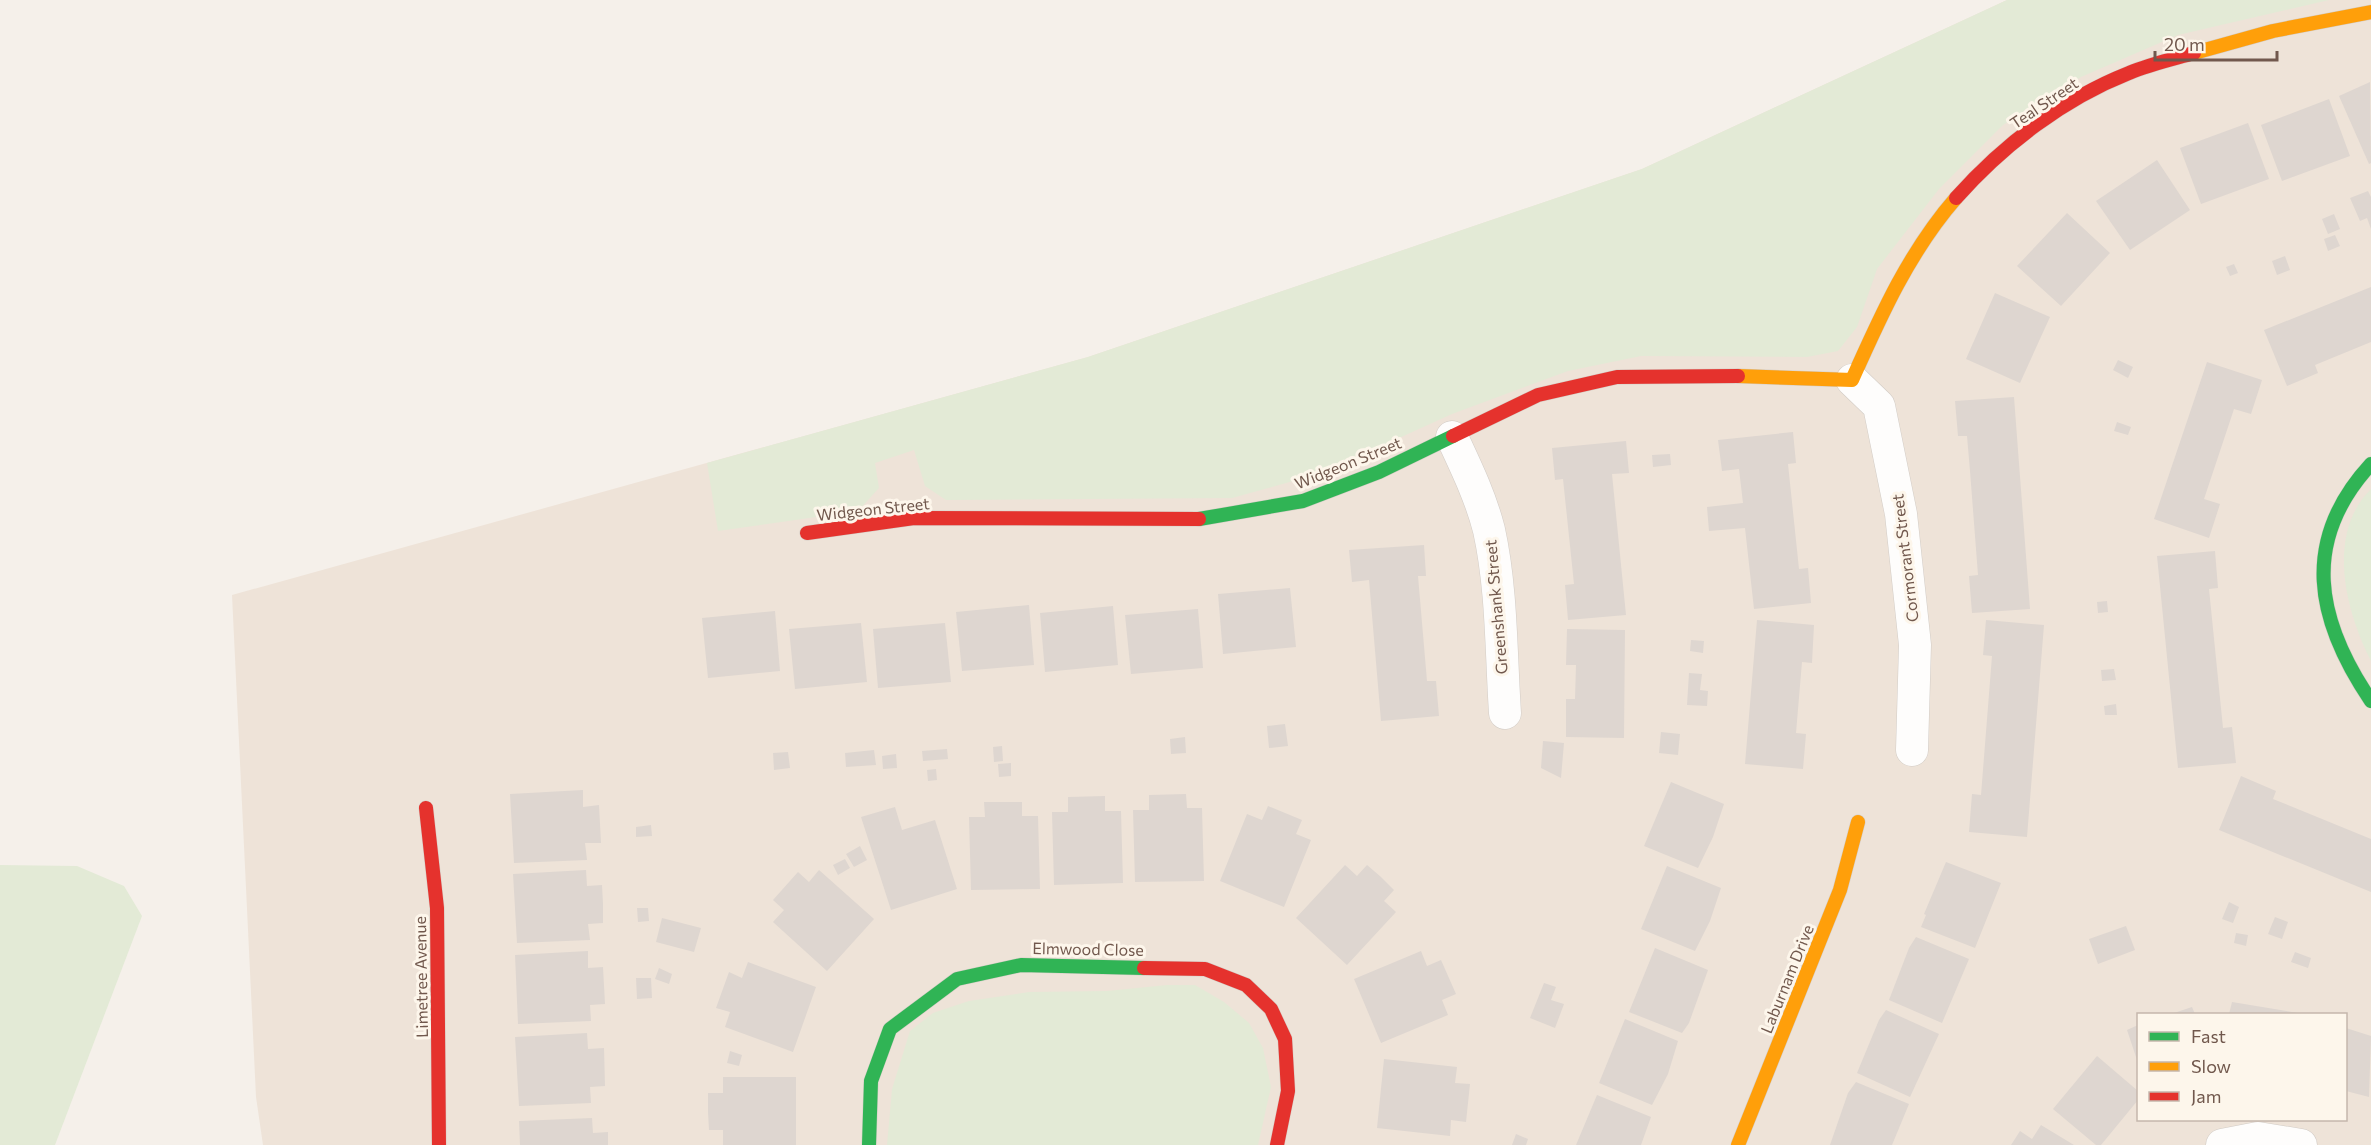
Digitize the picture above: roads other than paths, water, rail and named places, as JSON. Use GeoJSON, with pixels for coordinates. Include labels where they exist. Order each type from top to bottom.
{"type":"FeatureCollection","features":[{"type":"Feature","properties":{"kind":"street","name":"Teal Street"},"geometry":{"type":"LineString","coordinates":[[1852,380],[1888,301],[1926,236],[1959,195],[2003,151],[2020,138],[2073,101],[2122,75],[2202,50],[2295,25],[2371,12]]}},
{"type":"Feature","properties":{"kind":"street","name":"Widgeon Street"},"geometry":{"type":"LineString","coordinates":[[807,533],[914,518],[1204,519],[1303,501],[1379,472],[1538,396],[1617,377],[1698,374],[1852,380]]}},
{"type":"Feature","properties":{"kind":"street","name":"Cormorant Street"},"geometry":{"type":"LineString","coordinates":[[1852,380],[1879,406],[1901,514],[1915,645],[1912,750]]}},
{"type":"Feature","properties":{"kind":"street","name":"Greenshank Street"},"geometry":{"type":"LineString","coordinates":[[1452,437],[1471,477],[1489,530],[1498,600],[1505,712]]}},
{"type":"Feature","properties":{"kind":"street"},"geometry":{"type":"LineString","coordinates":[[2371,464],[2350,487],[2330,525],[2323,573],[2331,626],[2359,685],[2371,701]]}},
{"type":"Feature","properties":{"kind":"street","name":"Limetree Avenue"},"geometry":{"type":"LineString","coordinates":[[426,808],[437,908],[439,1145]]}},
{"type":"Feature","properties":{"kind":"street","name":"Laburnam Drive"},"geometry":{"type":"LineString","coordinates":[[1738,1145],[1840,890],[1858,822]]}},
{"type":"Feature","properties":{"kind":"street","name":"Elmwood Close"},"geometry":{"type":"LineString","coordinates":[[869,1145],[871,1081],[890,1029],[957,979],[1021,965],[1205,969],[1246,985],[1271,1009],[1285,1039],[1288,1090],[1277,1145]]}},
{"type":"Feature","properties":{"kind":"street"},"geometry":{"type":"LineString","coordinates":[[2222,1145],[2258,1138],[2301,1145]]}}]}
